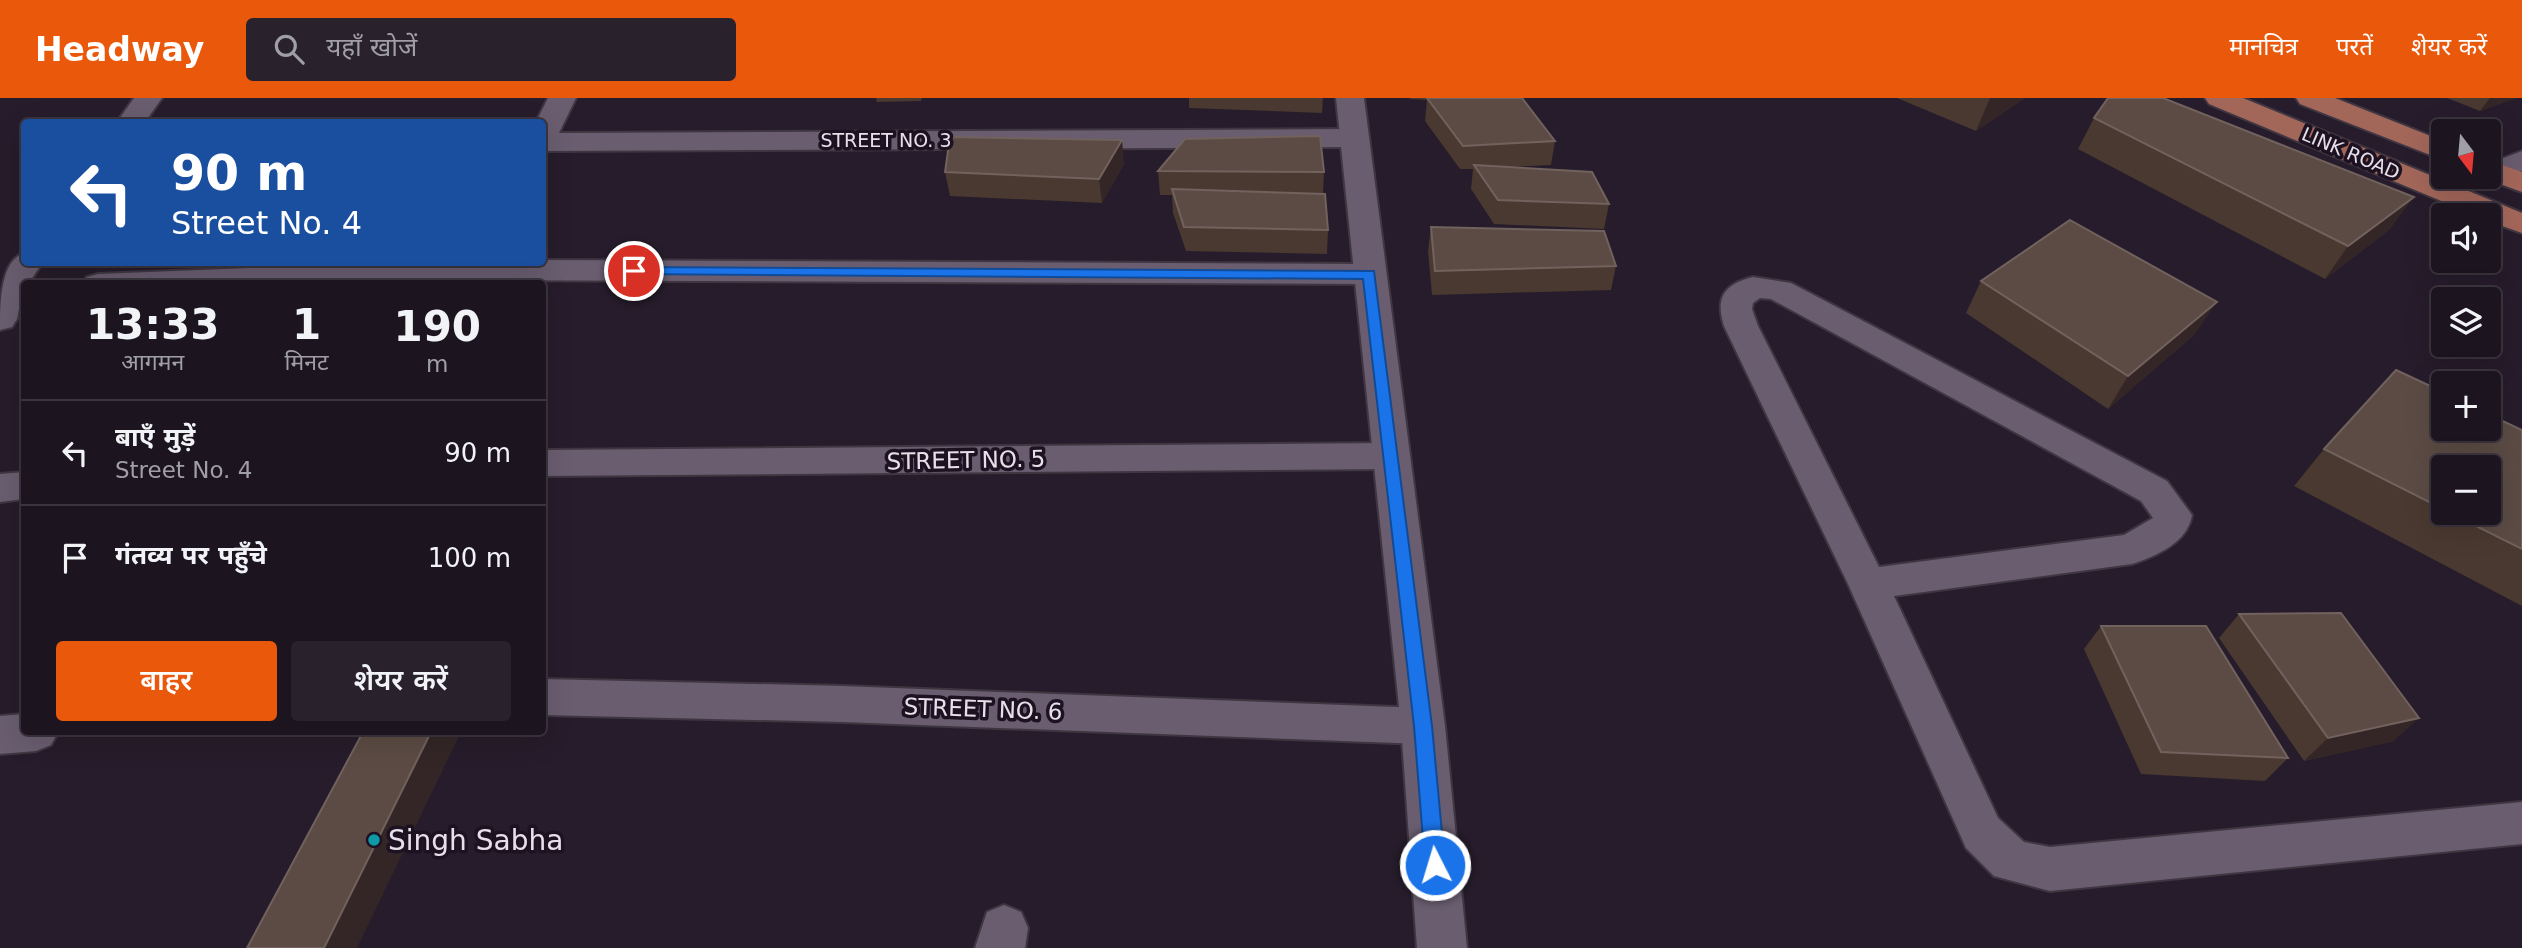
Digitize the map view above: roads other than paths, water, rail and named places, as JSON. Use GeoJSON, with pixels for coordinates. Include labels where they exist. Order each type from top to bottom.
{"type":"FeatureCollection","features":[{"type":"Feature","properties":{"kind":"main road","name":"LINK ROAD"},"geometry":{"type":"LineString","coordinates":[[2218,98],[2522,224]]}},
{"type":"Feature","properties":{"kind":"main road","name":"LINK ROAD"},"geometry":{"type":"LineString","coordinates":[[2310,98],[2431,146]]}},
{"type":"Feature","properties":{"kind":"main road"},"geometry":{"type":"LineString","coordinates":[[2501,175],[2522,183]]}},
{"type":"Feature","properties":{"kind":"street"},"geometry":{"type":"LineString","coordinates":[[133,119],[148,98]]}},
{"type":"Feature","properties":{"kind":"street"},"geometry":{"type":"LineString","coordinates":[[546,132],[562,98]]}},
{"type":"Feature","properties":{"kind":"street"},"geometry":{"type":"LineString","coordinates":[[1350,98],[1423,726],[1442,948]]}},
{"type":"Feature","properties":{"kind":"street","name":"STREET NO. 3"},"geometry":{"type":"LineString","coordinates":[[546,140],[1355,138]]}},
{"type":"Feature","properties":{"kind":"street"},"geometry":{"type":"LineString","coordinates":[[2501,167],[2522,160]]}},
{"type":"Feature","properties":{"kind":"street"},"geometry":{"type":"LineString","coordinates":[[218,280],[459,272],[1369,274]]}},
{"type":"Feature","properties":{"kind":"street"},"geometry":{"type":"LineString","coordinates":[[0,319],[20,278]]}},
{"type":"Feature","properties":{"kind":"street"},"geometry":{"type":"LineString","coordinates":[[1868,584],[2132,549],[2171,526],[2174,515],[2154,491],[1779,290],[1753,287],[1737,299],[1735,309],[1741,326],[1868,584],[1982,833],[2011,861],[2050,870],[2522,822]]}},
{"type":"Feature","properties":{"kind":"street","name":"STREET NO. 5"},"geometry":{"type":"LineString","coordinates":[[546,463],[1390,456]]}},
{"type":"Feature","properties":{"kind":"street"},"geometry":{"type":"LineString","coordinates":[[0,488],[21,486]]}},
{"type":"Feature","properties":{"kind":"street","name":"STREET NO. 6"},"geometry":{"type":"LineString","coordinates":[[546,697],[843,704],[1423,726]]}},
{"type":"Feature","properties":{"kind":"street"},"geometry":{"type":"LineString","coordinates":[[0,735],[21,733]]}},
{"type":"Feature","properties":{"kind":"place","name":"Singh Sabha"},"geometry":{"type":"Point","coordinates":[374,840]}}]}
